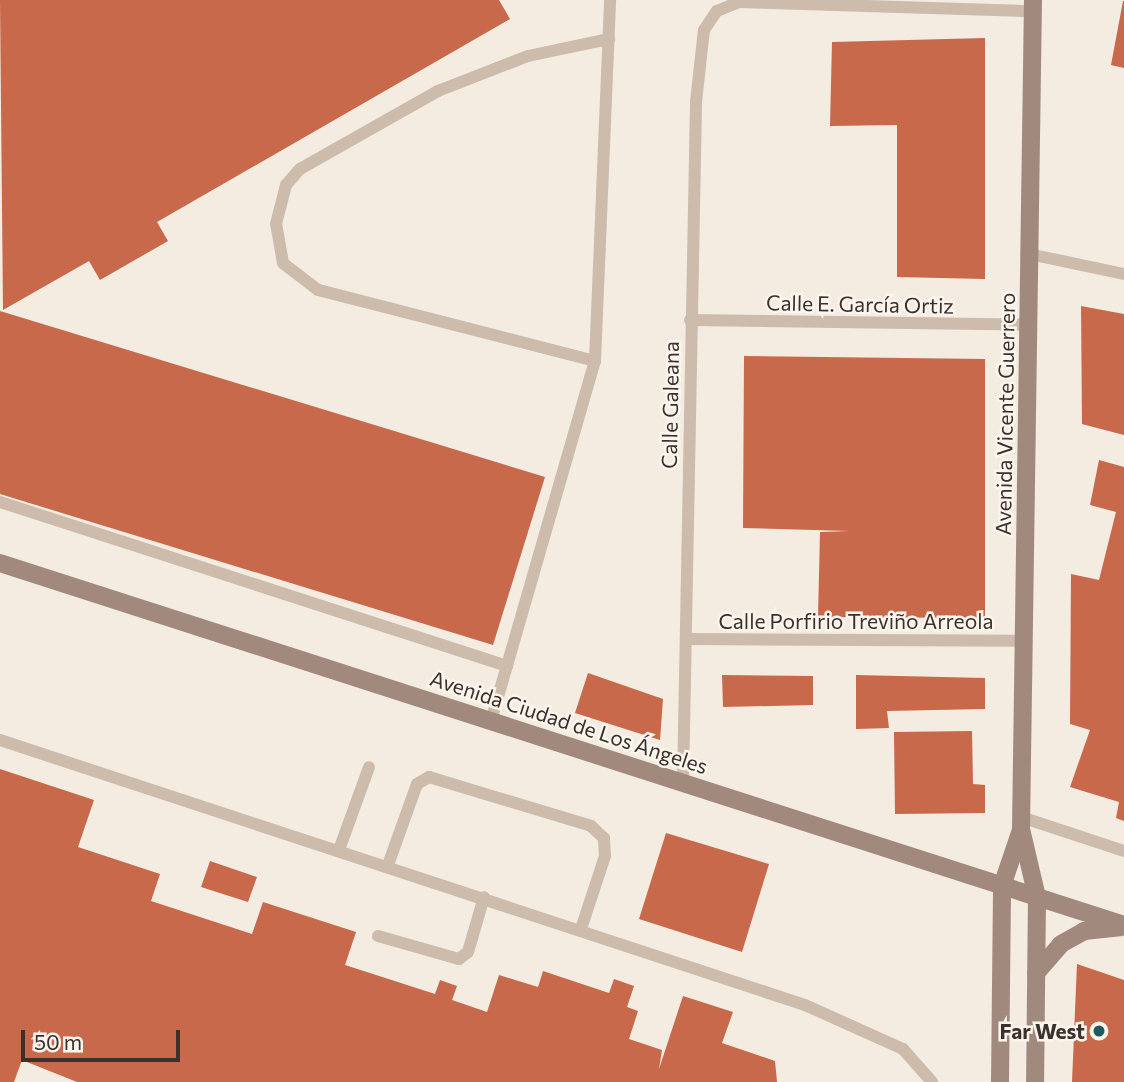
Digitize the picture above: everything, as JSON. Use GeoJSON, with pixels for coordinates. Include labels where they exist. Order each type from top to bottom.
{"type":"FeatureCollection","features":[{"type":"Feature","properties":{"kind":"main road","name":"Avenida Vicente Guerrero"},"geometry":{"type":"LineString","coordinates":[[1033,5],[1021,823],[1037,897],[1035,1082]]}},
{"type":"Feature","properties":{"kind":"main road","name":"Avenida Ciudad de Los Ángeles"},"geometry":{"type":"LineString","coordinates":[[0,563],[1124,926]]}},
{"type":"Feature","properties":{"kind":"main road","name":"Avenida Vicente Guerrero"},"geometry":{"type":"LineString","coordinates":[[1000,1082],[1002,886],[1021,823]]}},
{"type":"Feature","properties":{"kind":"main road"},"geometry":{"type":"LineString","coordinates":[[1036,974],[1061,944],[1084,931],[1124,926]]}},
{"type":"Feature","properties":{"kind":"lane"},"geometry":{"type":"LineString","coordinates":[[491,721],[595,361],[610,0]]}},
{"type":"Feature","properties":{"kind":"lane","name":"Calle Galeana"},"geometry":{"type":"LineString","coordinates":[[683,782],[691,320],[704,30],[717,11],[739,2],[1033,5]]}},
{"type":"Feature","properties":{"kind":"lane"},"geometry":{"type":"LineString","coordinates":[[595,361],[318,290],[284,263],[276,224],[286,185],[300,170],[438,91],[528,56],[610,39]]}},
{"type":"Feature","properties":{"kind":"lane"},"geometry":{"type":"LineString","coordinates":[[1029,254],[1124,274]]}},
{"type":"Feature","properties":{"kind":"lane","name":"Calle E. García Ortiz"},"geometry":{"type":"LineString","coordinates":[[691,320],[1030,326]]}},
{"type":"Feature","properties":{"kind":"lane"},"geometry":{"type":"LineString","coordinates":[[0,502],[507,666]]}},
{"type":"Feature","properties":{"kind":"lane","name":"Calle Porfirio Treviño Arreola"},"geometry":{"type":"LineString","coordinates":[[686,639],[1025,641]]}},
{"type":"Feature","properties":{"kind":"lane"},"geometry":{"type":"LineString","coordinates":[[0,740],[581,929],[865,1027],[903,1049],[932,1082]]}},
{"type":"Feature","properties":{"kind":"lane"},"geometry":{"type":"LineString","coordinates":[[339,850],[369,767]]}},
{"type":"Feature","properties":{"kind":"lane"},"geometry":{"type":"LineString","coordinates":[[388,865],[417,784],[429,777],[591,826],[604,838],[605,856],[581,929]]}},
{"type":"Feature","properties":{"kind":"lane"},"geometry":{"type":"LineString","coordinates":[[1021,823],[1124,851]]}},
{"type":"Feature","properties":{"kind":"lane"},"geometry":{"type":"LineString","coordinates":[[378,936],[459,959],[468,952],[484,897]]}},
{"type":"Feature","properties":{"kind":"building"},"geometry":{"type":"Polygon","coordinates":[[[0,0],[499,0],[510,19],[157,222],[168,241],[100,280],[89,261],[3,310],[0,0]]]}},
{"type":"Feature","properties":{"kind":"building"},"geometry":{"type":"Polygon","coordinates":[[[1124,1],[1124,68],[1111,65],[1124,1]]]}},
{"type":"Feature","properties":{"kind":"building"},"geometry":{"type":"Polygon","coordinates":[[[985,38],[985,279],[897,277],[897,125],[830,126],[832,42],[985,38]]]}},
{"type":"Feature","properties":{"kind":"building"},"geometry":{"type":"Polygon","coordinates":[[[1081,306],[1124,314],[1124,435],[1082,424],[1081,306]]]}},
{"type":"Feature","properties":{"kind":"building"},"geometry":{"type":"Polygon","coordinates":[[[0,311],[545,477],[493,645],[0,494],[0,311]]]}},
{"type":"Feature","properties":{"kind":"building"},"geometry":{"type":"Polygon","coordinates":[[[744,356],[985,359],[985,618],[818,617],[820,532],[849,531],[743,528],[744,356]]]}},
{"type":"Feature","properties":{"kind":"building"},"geometry":{"type":"Polygon","coordinates":[[[1099,460],[1124,467],[1124,821],[1116,818],[1119,802],[1070,787],[1090,730],[1070,724],[1071,574],[1099,580],[1116,512],[1090,505],[1099,460]]]}},
{"type":"Feature","properties":{"kind":"building"},"geometry":{"type":"Polygon","coordinates":[[[588,673],[663,699],[660,740],[575,713],[588,673]]]}},
{"type":"Feature","properties":{"kind":"building"},"geometry":{"type":"Polygon","coordinates":[[[722,675],[813,676],[813,705],[723,707],[722,675]]]}},
{"type":"Feature","properties":{"kind":"building"},"geometry":{"type":"Polygon","coordinates":[[[856,675],[985,678],[985,709],[887,711],[889,728],[856,729],[856,675]]]}},
{"type":"Feature","properties":{"kind":"building"},"geometry":{"type":"Polygon","coordinates":[[[972,731],[973,784],[985,785],[985,813],[895,814],[894,732],[972,731]]]}},
{"type":"Feature","properties":{"kind":"building"},"geometry":{"type":"Polygon","coordinates":[[[0,769],[94,800],[78,847],[160,874],[151,901],[252,934],[263,902],[356,932],[345,965],[435,994],[440,980],[457,986],[452,1000],[487,1012],[499,975],[538,987],[543,971],[609,993],[614,979],[634,986],[627,1007],[638,1011],[629,1039],[662,1050],[659,1069],[683,996],[733,1012],[722,1043],[775,1061],[777,1082],[77,1082],[22,1060],[14,1082],[0,1082],[0,769]]]}},
{"type":"Feature","properties":{"kind":"building"},"geometry":{"type":"Polygon","coordinates":[[[666,833],[769,864],[742,952],[639,919],[666,833]]]}},
{"type":"Feature","properties":{"kind":"building"},"geometry":{"type":"Polygon","coordinates":[[[210,861],[257,877],[248,902],[201,887],[210,861]]]}},
{"type":"Feature","properties":{"kind":"building","name":"Far West"},"geometry":{"type":"Polygon","coordinates":[[[1077,964],[1124,980],[1124,1082],[1072,1082],[1077,964]]]}},
{"type":"Feature","properties":{"kind":"place","name":"Far West"},"geometry":{"type":"Point","coordinates":[1099,1031]}}]}
